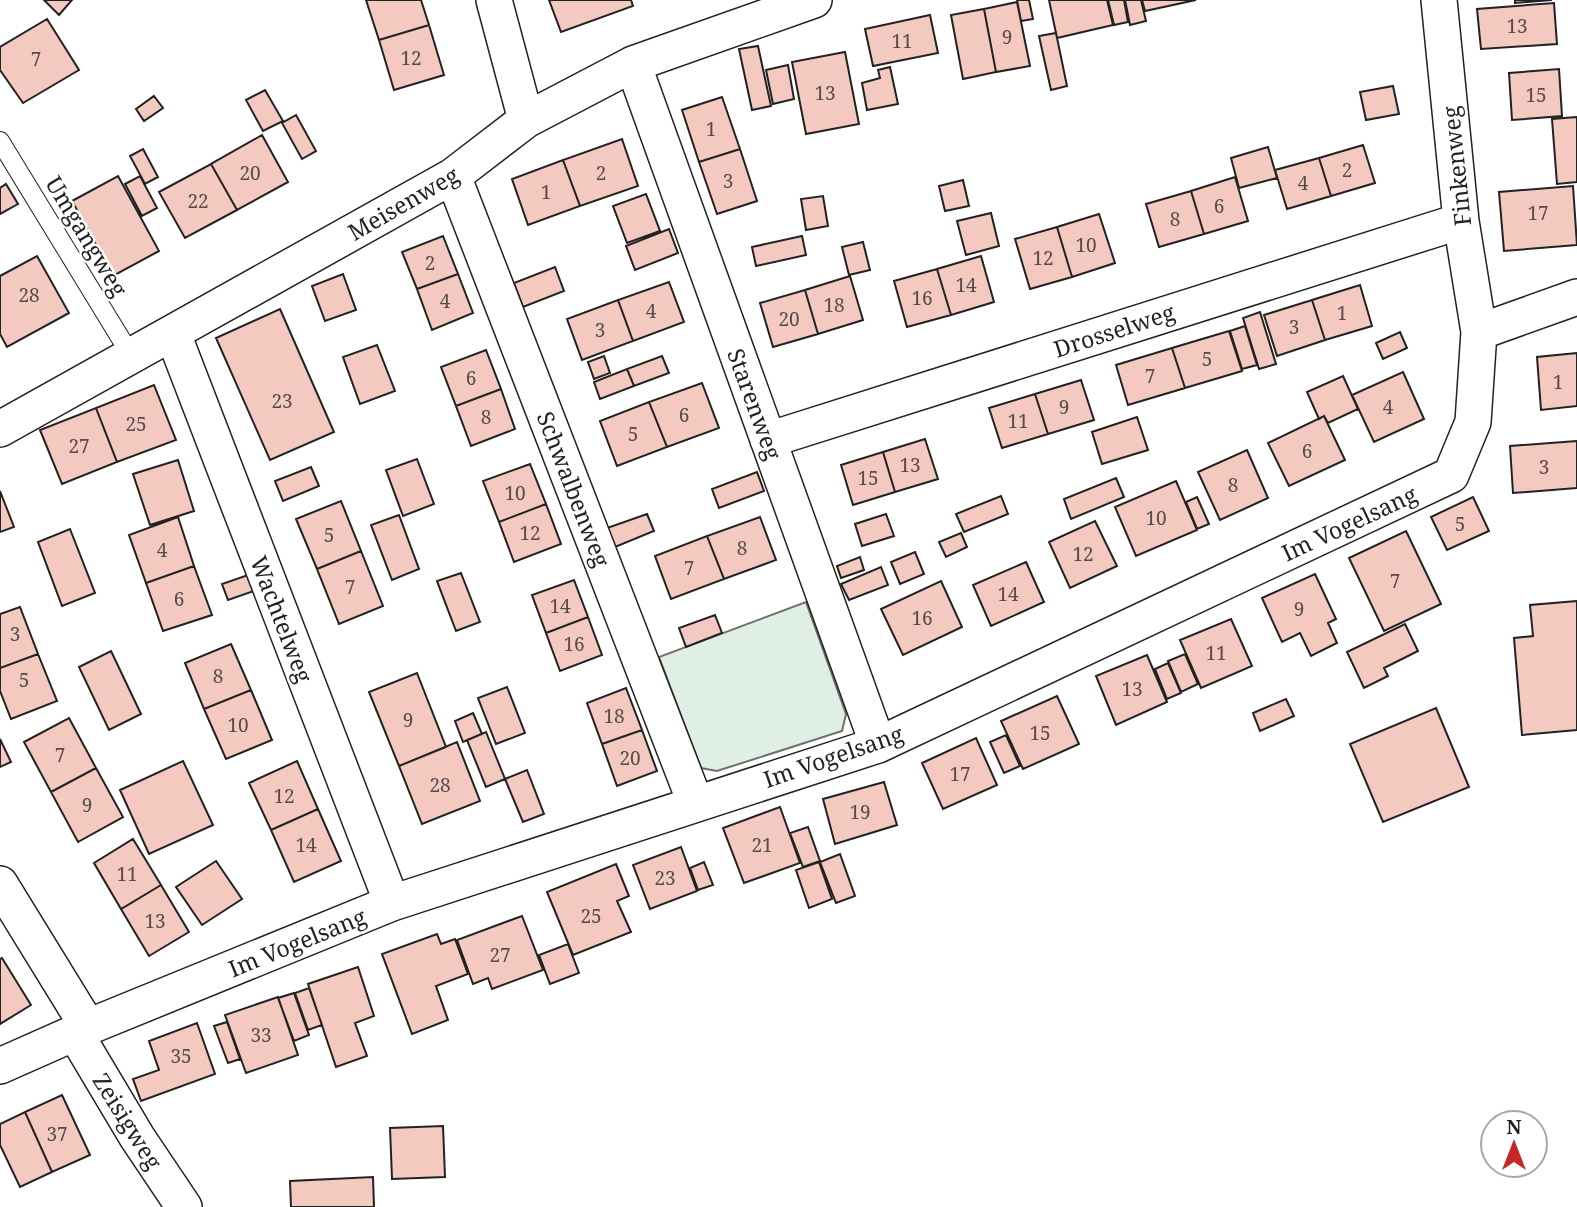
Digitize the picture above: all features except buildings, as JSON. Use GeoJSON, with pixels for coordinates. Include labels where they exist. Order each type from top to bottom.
{"type":"FeatureCollection","features":[{"type":"Feature","properties":{"kind":"street"},"geometry":{"type":"LineString","coordinates":[[494,0],[526,120]]}},
{"type":"Feature","properties":{"kind":"street","name":"Meisenweg"},"geometry":{"type":"LineString","coordinates":[[0,429],[453,176],[526,120],[633,64],[814,0]]}},
{"type":"Feature","properties":{"kind":"street","name":"Finkenweg"},"geometry":{"type":"LineString","coordinates":[[1439,0],[1461,221],[1479,332]]}},
{"type":"Feature","properties":{"kind":"street","name":"Starenweg"},"geometry":{"type":"LineString","coordinates":[[633,64],[878,745]]}},
{"type":"Feature","properties":{"kind":"street","name":"Schwalbenweg"},"geometry":{"type":"LineString","coordinates":[[453,176],[695,802]]}},
{"type":"Feature","properties":{"kind":"street","name":"Drosselweg"},"geometry":{"type":"LineString","coordinates":[[768,439],[1461,221]]}},
{"type":"Feature","properties":{"kind":"street"},"geometry":{"type":"LineString","coordinates":[[1479,332],[1577,297]]}},
{"type":"Feature","properties":{"kind":"street","name":"Im Vogelsang"},"geometry":{"type":"LineString","coordinates":[[0,1066],[392,903],[695,802],[878,745],[1451,475],[1473,422],[1479,332]]}},
{"type":"Feature","properties":{"kind":"street","name":"Wachtelweg"},"geometry":{"type":"LineString","coordinates":[[173,334],[392,903]]}},
{"type":"Feature","properties":{"kind":"street","name":"Zeisigweg"},"geometry":{"type":"LineString","coordinates":[[0,884],[82,1030],[137,1138],[184,1207]]}},
{"type":"Feature","properties":{"kind":"lane","name":"Umgangweg"},"geometry":{"type":"LineString","coordinates":[[0,141],[132,357]]}},
{"type":"Feature","properties":{"kind":"green space"},"geometry":{"type":"Polygon","coordinates":[[[806,602],[846,714],[842,731],[717,771],[701,768],[659,657],[806,602]]]}}]}
